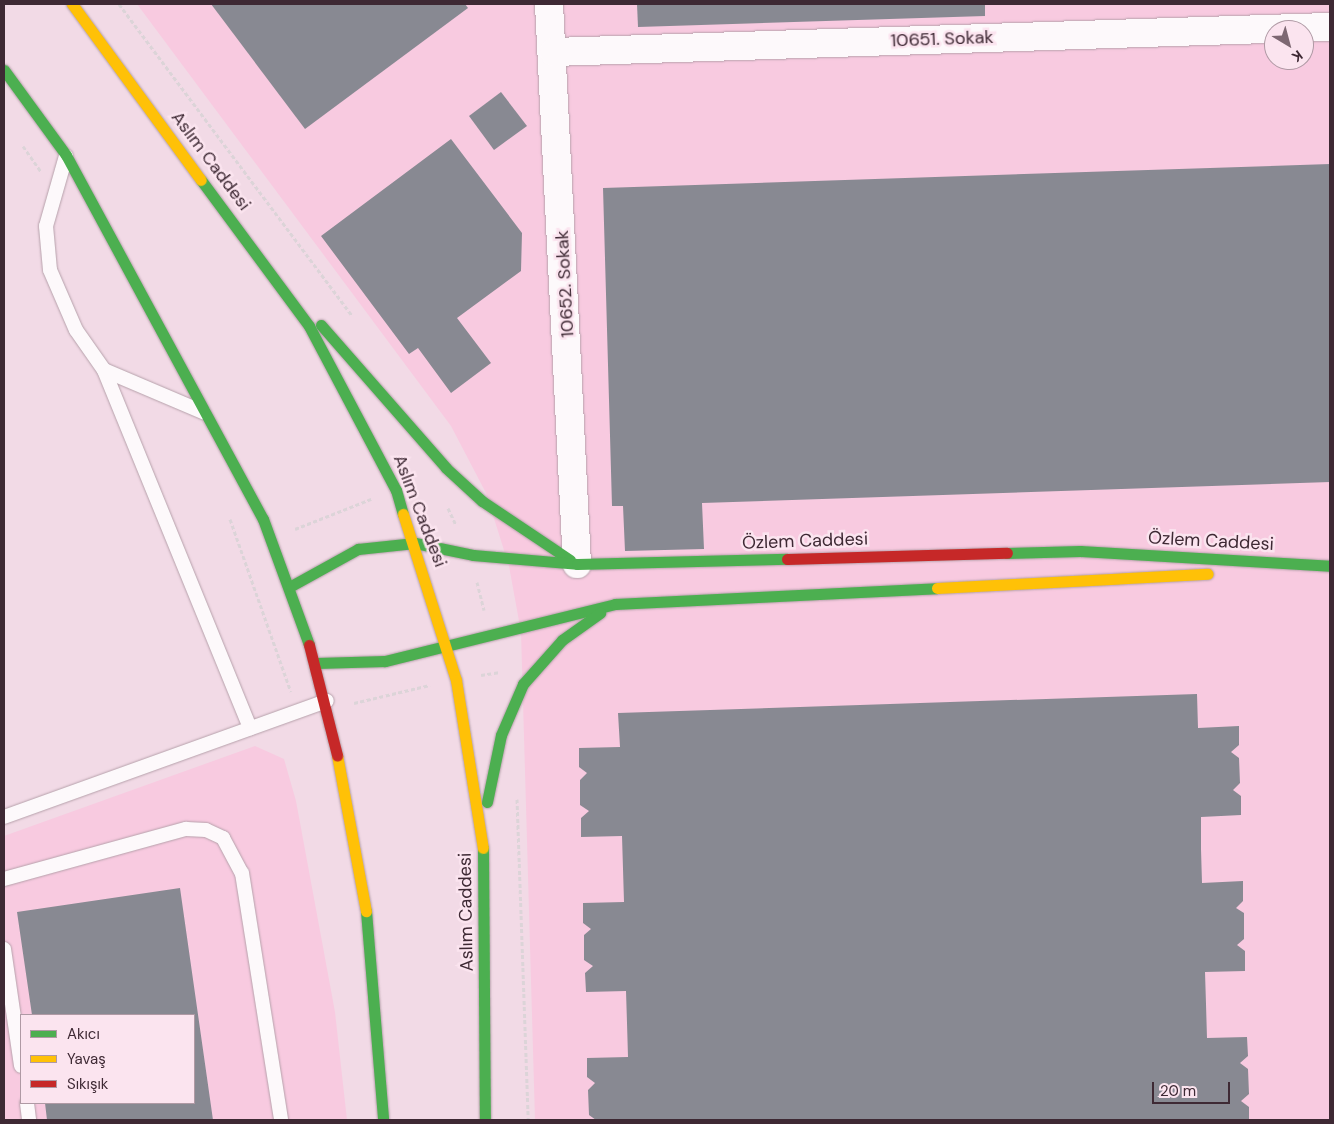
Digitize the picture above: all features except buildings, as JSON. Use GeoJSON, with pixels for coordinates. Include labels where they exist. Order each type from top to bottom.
{"type":"FeatureCollection","features":[{"type":"Feature","properties":{"kind":"main road","name":"Aslım Caddesi"},"geometry":{"type":"LineString","coordinates":[[72,4],[275,278],[334,367],[396,490],[416,543],[456,680],[483,833],[485,1120]]}},
{"type":"Feature","properties":{"kind":"main road"},"geometry":{"type":"LineString","coordinates":[[4,70],[66,155],[271,538],[291,586],[317,663],[328,705],[370,934],[383,1120]]}},
{"type":"Feature","properties":{"kind":"main road"},"geometry":{"type":"LineString","coordinates":[[275,278],[354,359],[446,468],[482,502],[577,564]]}},
{"type":"Feature","properties":{"kind":"main road","name":"Özlem Caddesi"},"geometry":{"type":"LineString","coordinates":[[291,586],[358,549],[416,543],[473,555],[577,564],[1080,551],[1330,567]]}},
{"type":"Feature","properties":{"kind":"main road","name":"Özlem Caddesi"},"geometry":{"type":"LineString","coordinates":[[317,663],[385,661],[615,604],[1330,567]]}},
{"type":"Feature","properties":{"kind":"main road"},"geometry":{"type":"LineString","coordinates":[[483,833],[493,763],[523,684],[562,640],[615,604]]}},
{"type":"Feature","properties":{"kind":"street","name":"10652. Sokak"},"geometry":{"type":"LineString","coordinates":[[549,4],[554,52],[577,564]]}},
{"type":"Feature","properties":{"kind":"street","name":"10651. Sokak"},"geometry":{"type":"LineString","coordinates":[[554,52],[1330,27]]}},
{"type":"Feature","properties":{"kind":"lane"},"geometry":{"type":"LineString","coordinates":[[66,155],[46,226],[50,270],[76,330],[104,370],[250,728]]}},
{"type":"Feature","properties":{"kind":"lane"},"geometry":{"type":"LineString","coordinates":[[104,370],[206,414]]}},
{"type":"Feature","properties":{"kind":"lane"},"geometry":{"type":"LineString","coordinates":[[4,817],[298,711],[328,705]]}},
{"type":"Feature","properties":{"kind":"lane"},"geometry":{"type":"LineString","coordinates":[[4,878],[186,829],[206,830],[223,838],[242,873],[281,1120]]}},
{"type":"Feature","properties":{"kind":"lane"},"geometry":{"type":"LineString","coordinates":[[4,949],[20,1059]]}},
{"type":"Feature","properties":{"kind":"lane"},"geometry":{"type":"LineString","coordinates":[[27,1104],[29,1120]]}},
{"type":"Feature","properties":{"kind":"path"},"geometry":{"type":"LineString","coordinates":[[19,140],[55,194]]}},
{"type":"Feature","properties":{"kind":"path"},"geometry":{"type":"LineString","coordinates":[[242,550],[396,490]]}},
{"type":"Feature","properties":{"kind":"path"},"geometry":{"type":"LineString","coordinates":[[228,514],[298,711]]}},
{"type":"Feature","properties":{"kind":"path"},"geometry":{"type":"LineString","coordinates":[[328,705],[500,672]]}},
{"type":"Feature","properties":{"kind":"shaded area"},"geometry":{"type":"Polygon","coordinates":[[[137,4],[1330,4],[1330,1120],[535,1120],[521,632],[509,566],[486,493],[451,426],[137,4]]]}},
{"type":"Feature","properties":{"kind":"shaded area"},"geometry":{"type":"Polygon","coordinates":[[[255,746],[284,759],[296,801],[335,1012],[347,1120],[4,1120],[4,836],[255,746]]]}},
{"type":"Feature","properties":{"kind":"traffic: fast"},"geometry":{"type":"LineString","coordinates":[[4,70],[66,155],[263,519],[309,645]]}},
{"type":"Feature","properties":{"kind":"traffic: fast"},"geometry":{"type":"LineString","coordinates":[[201,180],[309,326],[396,490],[403,514]]}},
{"type":"Feature","properties":{"kind":"traffic: fast"},"geometry":{"type":"LineString","coordinates":[[321,325],[446,468],[482,501],[570,560]]}},
{"type":"Feature","properties":{"kind":"traffic: fast"},"geometry":{"type":"LineString","coordinates":[[291,586],[358,549],[415,543],[473,555],[577,564],[787,559]]}},
{"type":"Feature","properties":{"kind":"traffic: fast"},"geometry":{"type":"LineString","coordinates":[[1007,553],[1080,551],[1330,566]]}},
{"type":"Feature","properties":{"kind":"traffic: fast"},"geometry":{"type":"LineString","coordinates":[[317,663],[385,661],[615,604],[937,588]]}},
{"type":"Feature","properties":{"kind":"traffic: fast"},"geometry":{"type":"LineString","coordinates":[[487,802],[501,735],[523,684],[562,640],[600,613]]}},
{"type":"Feature","properties":{"kind":"traffic: fast"},"geometry":{"type":"LineString","coordinates":[[483,848],[485,1120]]}},
{"type":"Feature","properties":{"kind":"traffic: fast"},"geometry":{"type":"LineString","coordinates":[[366,911],[383,1120]]}},
{"type":"Feature","properties":{"kind":"traffic: slow"},"geometry":{"type":"LineString","coordinates":[[72,4],[201,180]]}},
{"type":"Feature","properties":{"kind":"traffic: slow"},"geometry":{"type":"LineString","coordinates":[[403,514],[456,680],[483,848]]}},
{"type":"Feature","properties":{"kind":"traffic: slow"},"geometry":{"type":"LineString","coordinates":[[937,588],[1208,574]]}},
{"type":"Feature","properties":{"kind":"traffic: slow"},"geometry":{"type":"LineString","coordinates":[[337,755],[366,911]]}},
{"type":"Feature","properties":{"kind":"traffic: jam"},"geometry":{"type":"LineString","coordinates":[[787,559],[1007,553]]}},
{"type":"Feature","properties":{"kind":"traffic: jam"},"geometry":{"type":"LineString","coordinates":[[309,645],[337,755]]}}]}
